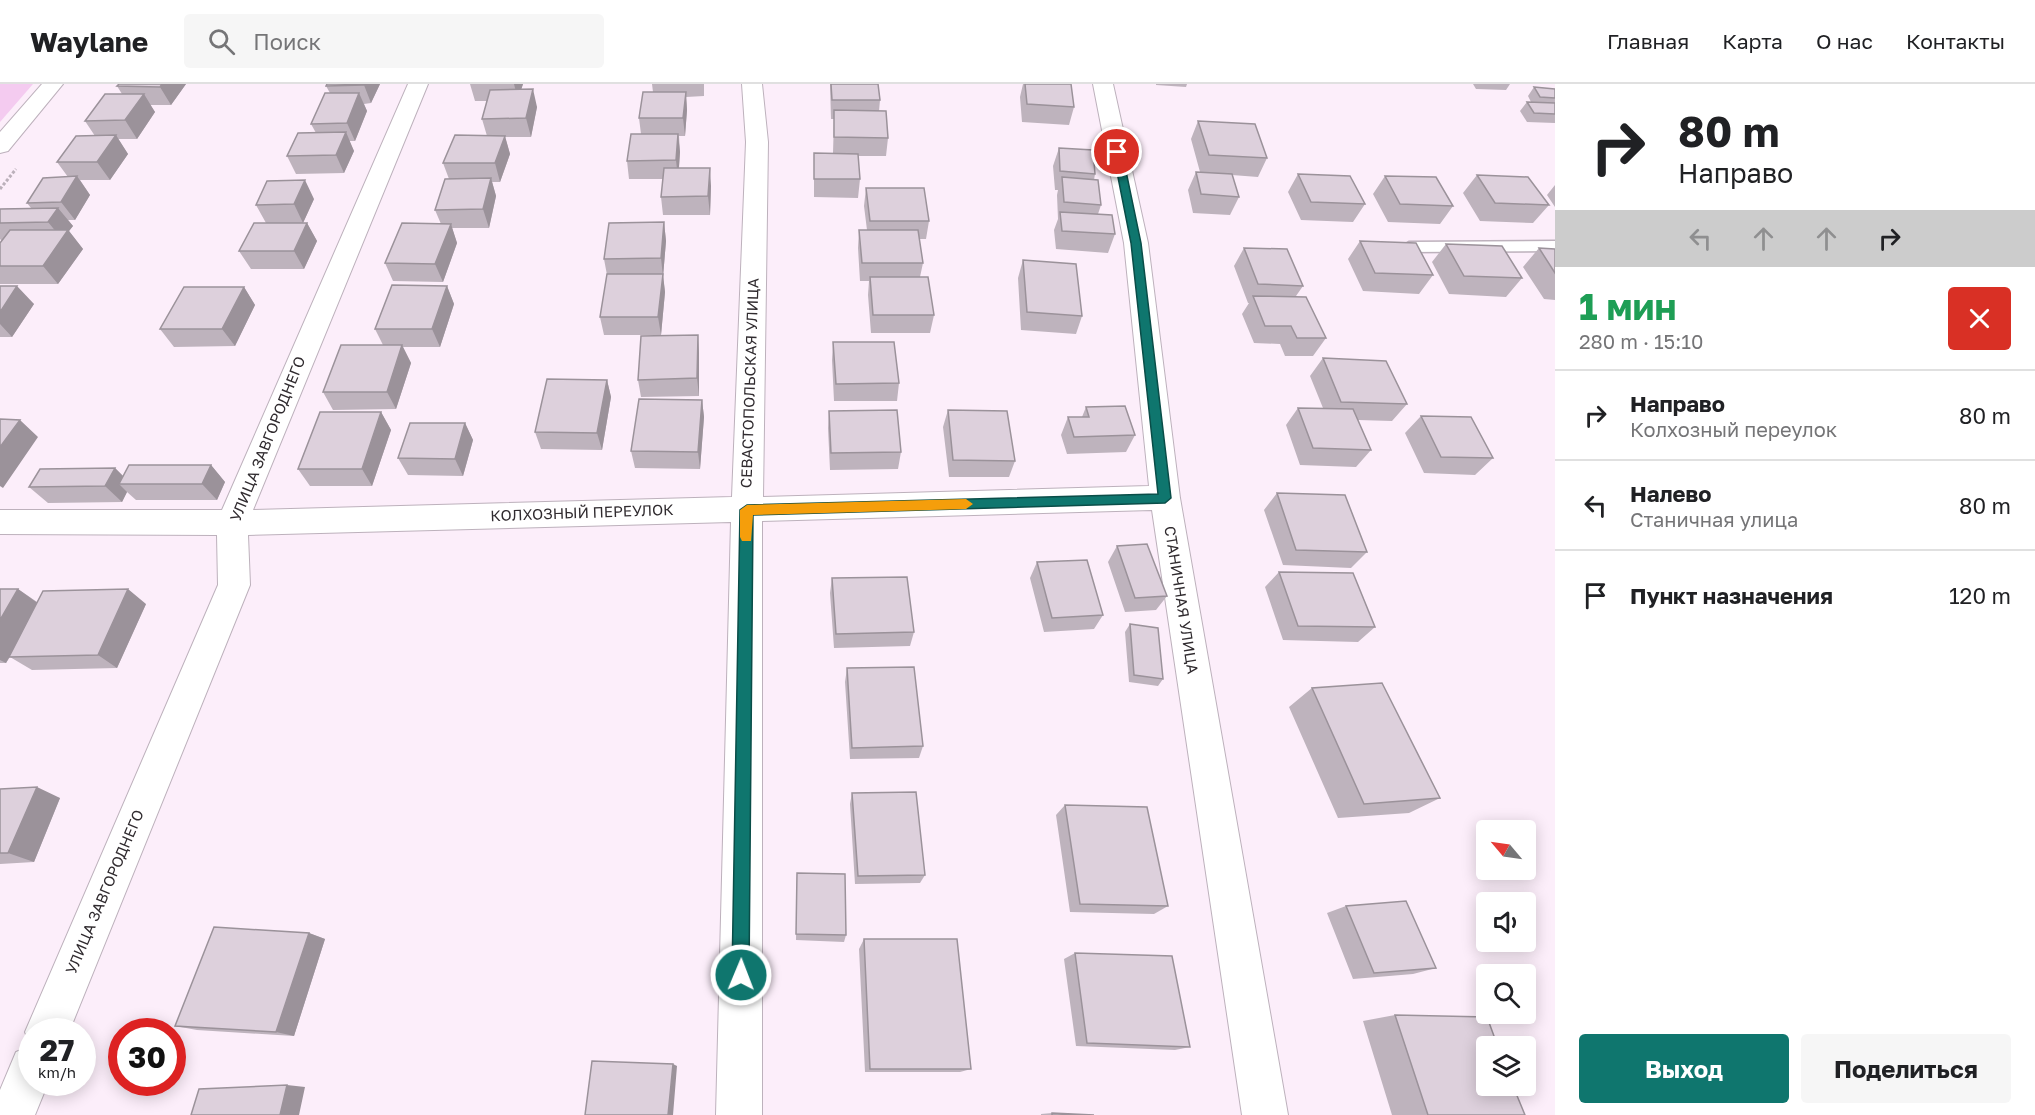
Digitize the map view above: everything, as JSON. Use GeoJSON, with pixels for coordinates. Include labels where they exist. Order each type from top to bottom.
{"type":"FeatureCollection","features":[{"type":"Feature","properties":{"kind":"street"},"geometry":{"type":"LineString","coordinates":[[0,146],[53,84]]}},
{"type":"Feature","properties":{"kind":"street","name":"УЛИЦА ЗАВГОРОДНЕГО"},"geometry":{"type":"LineString","coordinates":[[53,1018],[234,585],[232,523],[418,84]]}},
{"type":"Feature","properties":{"kind":"street","name":"СЕВАСТОПОЛЬСКАЯ УЛИЦА"},"geometry":{"type":"LineString","coordinates":[[739,1115],[747,510],[757,142],[752,84]]}},
{"type":"Feature","properties":{"kind":"street","name":"СТАНИЧНАЯ УЛИЦА"},"geometry":{"type":"LineString","coordinates":[[1103,84],[1136,243],[1165,498],[1264,1115]]}},
{"type":"Feature","properties":{"kind":"street","name":"КОЛХОЗНЫЙ ПЕРЕУЛОК"},"geometry":{"type":"LineString","coordinates":[[0,522],[232,523],[1165,498]]}},
{"type":"Feature","properties":{"kind":"street"},"geometry":{"type":"LineString","coordinates":[[12,1115],[20,1096]]}},
{"type":"Feature","properties":{"kind":"lane"},"geometry":{"type":"LineString","coordinates":[[1409,247],[1555,246]]}},
{"type":"Feature","properties":{"kind":"shaded area"},"geometry":{"type":"Polygon","coordinates":[[[0,84],[33,84],[0,122],[0,84]]]}},
{"type":"Feature","properties":{"kind":"building"},"geometry":{"type":"Polygon","coordinates":[[[119,84],[162,84],[160,87],[117,86],[119,84]]]}},
{"type":"Feature","properties":{"kind":"building"},"geometry":{"type":"Polygon","coordinates":[[[327,84],[364,84],[364,85],[326,86],[327,84]]]}},
{"type":"Feature","properties":{"kind":"building"},"geometry":{"type":"Polygon","coordinates":[[[831,84],[878,84],[880,100],[832,100],[831,84]]]}},
{"type":"Feature","properties":{"kind":"building"},"geometry":{"type":"Polygon","coordinates":[[[1025,84],[1071,84],[1074,107],[1027,104],[1025,84]]]}},
{"type":"Feature","properties":{"kind":"building"},"geometry":{"type":"Polygon","coordinates":[[[1534,87],[1555,89],[1555,98],[1540,97],[1534,87]]]}},
{"type":"Feature","properties":{"kind":"building"},"geometry":{"type":"Polygon","coordinates":[[[533,89],[526,118],[482,119],[490,90],[533,89]]]}},
{"type":"Feature","properties":{"kind":"building"},"geometry":{"type":"Polygon","coordinates":[[[643,92],[686,92],[683,118],[639,118],[643,92]]]}},
{"type":"Feature","properties":{"kind":"building"},"geometry":{"type":"Polygon","coordinates":[[[325,93],[359,93],[347,123],[311,124],[325,93]]]}},
{"type":"Feature","properties":{"kind":"building"},"geometry":{"type":"Polygon","coordinates":[[[105,94],[144,94],[125,120],[85,121],[105,94]]]}},
{"type":"Feature","properties":{"kind":"building"},"geometry":{"type":"Polygon","coordinates":[[[1527,102],[1555,103],[1555,114],[1534,113],[1527,102]]]}},
{"type":"Feature","properties":{"kind":"building"},"geometry":{"type":"Polygon","coordinates":[[[834,110],[886,111],[888,138],[834,137],[834,110]]]}},
{"type":"Feature","properties":{"kind":"building"},"geometry":{"type":"Polygon","coordinates":[[[1198,121],[1255,124],[1267,158],[1209,155],[1198,121]]]}},
{"type":"Feature","properties":{"kind":"building"},"geometry":{"type":"Polygon","coordinates":[[[346,132],[336,155],[287,156],[298,133],[346,132]]]}},
{"type":"Feature","properties":{"kind":"building"},"geometry":{"type":"Polygon","coordinates":[[[631,134],[678,134],[676,160],[627,161],[631,134]]]}},
{"type":"Feature","properties":{"kind":"building"},"geometry":{"type":"Polygon","coordinates":[[[116,135],[97,162],[57,162],[76,136],[116,135]]]}},
{"type":"Feature","properties":{"kind":"building"},"geometry":{"type":"Polygon","coordinates":[[[455,135],[505,136],[495,163],[443,163],[455,135]]]}},
{"type":"Feature","properties":{"kind":"building"},"geometry":{"type":"Polygon","coordinates":[[[1059,148],[1093,150],[1095,174],[1060,171],[1059,148]]]}},
{"type":"Feature","properties":{"kind":"building"},"geometry":{"type":"Polygon","coordinates":[[[814,153],[858,154],[860,179],[814,179],[814,153]]]}},
{"type":"Feature","properties":{"kind":"building"},"geometry":{"type":"Polygon","coordinates":[[[664,168],[710,168],[708,196],[661,197],[664,168]]]}},
{"type":"Feature","properties":{"kind":"building"},"geometry":{"type":"Polygon","coordinates":[[[1196,172],[1232,174],[1239,197],[1201,194],[1196,172]]]}},
{"type":"Feature","properties":{"kind":"building"},"geometry":{"type":"Polygon","coordinates":[[[1298,174],[1350,176],[1365,204],[1311,202],[1298,174]]]}},
{"type":"Feature","properties":{"kind":"building"},"geometry":{"type":"Polygon","coordinates":[[[1477,175],[1528,177],[1549,205],[1495,203],[1477,175]]]}},
{"type":"Feature","properties":{"kind":"building"},"geometry":{"type":"Polygon","coordinates":[[[77,176],[61,202],[27,203],[43,178],[77,176]]]}},
{"type":"Feature","properties":{"kind":"building"},"geometry":{"type":"Polygon","coordinates":[[[1385,176],[1436,177],[1453,206],[1400,204],[1385,176]]]}},
{"type":"Feature","properties":{"kind":"building"},"geometry":{"type":"Polygon","coordinates":[[[1062,177],[1098,180],[1101,205],[1064,202],[1062,177]]]}},
{"type":"Feature","properties":{"kind":"building"},"geometry":{"type":"Polygon","coordinates":[[[491,178],[483,209],[435,210],[445,179],[491,178]]]}},
{"type":"Feature","properties":{"kind":"building"},"geometry":{"type":"Polygon","coordinates":[[[305,180],[294,204],[256,205],[267,181],[305,180]]]}},
{"type":"Feature","properties":{"kind":"building"},"geometry":{"type":"Polygon","coordinates":[[[866,188],[924,188],[929,221],[870,221],[866,188]]]}},
{"type":"Feature","properties":{"kind":"building"},"geometry":{"type":"Polygon","coordinates":[[[58,208],[48,222],[0,223],[0,209],[58,208]]]}},
{"type":"Feature","properties":{"kind":"building"},"geometry":{"type":"Polygon","coordinates":[[[1060,212],[1112,215],[1115,234],[1062,231],[1060,212]]]}},
{"type":"Feature","properties":{"kind":"building"},"geometry":{"type":"Polygon","coordinates":[[[664,222],[661,258],[604,259],[609,223],[664,222]]]}},
{"type":"Feature","properties":{"kind":"building"},"geometry":{"type":"Polygon","coordinates":[[[254,223],[307,223],[294,251],[239,251],[254,223]]]}},
{"type":"Feature","properties":{"kind":"building"},"geometry":{"type":"Polygon","coordinates":[[[402,223],[451,224],[435,264],[385,263],[402,223]]]}},
{"type":"Feature","properties":{"kind":"building"},"geometry":{"type":"Polygon","coordinates":[[[10,230],[68,230],[43,266],[0,266],[0,243],[10,230]]]}},
{"type":"Feature","properties":{"kind":"building"},"geometry":{"type":"Polygon","coordinates":[[[859,230],[918,230],[923,263],[862,263],[859,230]]]}},
{"type":"Feature","properties":{"kind":"building"},"geometry":{"type":"Polygon","coordinates":[[[1360,241],[1416,243],[1433,275],[1375,273],[1360,241]]]}},
{"type":"Feature","properties":{"kind":"building"},"geometry":{"type":"Polygon","coordinates":[[[1446,244],[1502,246],[1522,278],[1464,276],[1446,244]]]}},
{"type":"Feature","properties":{"kind":"building"},"geometry":{"type":"Polygon","coordinates":[[[1244,248],[1287,249],[1303,286],[1258,284],[1244,248]]]}},
{"type":"Feature","properties":{"kind":"building"},"geometry":{"type":"Polygon","coordinates":[[[1539,248],[1555,249],[1555,273],[1539,248]]]}},
{"type":"Feature","properties":{"kind":"building"},"geometry":{"type":"Polygon","coordinates":[[[1023,260],[1076,264],[1082,316],[1027,312],[1023,260]]]}},
{"type":"Feature","properties":{"kind":"building"},"geometry":{"type":"Polygon","coordinates":[[[607,274],[663,274],[658,317],[600,317],[607,274]]]}},
{"type":"Feature","properties":{"kind":"building"},"geometry":{"type":"Polygon","coordinates":[[[870,277],[928,277],[934,315],[873,315],[870,277]]]}},
{"type":"Feature","properties":{"kind":"building"},"geometry":{"type":"Polygon","coordinates":[[[392,285],[447,286],[432,329],[375,329],[392,285]]]}},
{"type":"Feature","properties":{"kind":"building"},"geometry":{"type":"Polygon","coordinates":[[[0,286],[17,286],[0,312],[0,286]]]}},
{"type":"Feature","properties":{"kind":"building"},"geometry":{"type":"Polygon","coordinates":[[[184,287],[244,287],[222,329],[160,329],[184,287]]]}},
{"type":"Feature","properties":{"kind":"building"},"geometry":{"type":"Polygon","coordinates":[[[1253,296],[1306,297],[1326,338],[1297,338],[1291,326],[1265,326],[1253,296]]]}},
{"type":"Feature","properties":{"kind":"building"},"geometry":{"type":"Polygon","coordinates":[[[698,335],[697,378],[638,380],[641,336],[698,335]]]}},
{"type":"Feature","properties":{"kind":"building"},"geometry":{"type":"Polygon","coordinates":[[[833,342],[894,342],[899,383],[836,384],[833,342]]]}},
{"type":"Feature","properties":{"kind":"building"},"geometry":{"type":"Polygon","coordinates":[[[341,345],[402,345],[387,392],[323,392],[341,345]]]}},
{"type":"Feature","properties":{"kind":"building"},"geometry":{"type":"Polygon","coordinates":[[[1323,358],[1386,361],[1407,404],[1341,402],[1323,358]]]}},
{"type":"Feature","properties":{"kind":"building"},"geometry":{"type":"Polygon","coordinates":[[[547,379],[607,380],[597,433],[535,432],[547,379]]]}},
{"type":"Feature","properties":{"kind":"building"},"geometry":{"type":"Polygon","coordinates":[[[639,399],[702,400],[698,452],[631,451],[639,399]]]}},
{"type":"Feature","properties":{"kind":"building"},"geometry":{"type":"Polygon","coordinates":[[[1125,406],[1135,435],[1074,437],[1068,417],[1089,417],[1086,407],[1125,406]]]}},
{"type":"Feature","properties":{"kind":"building"},"geometry":{"type":"Polygon","coordinates":[[[1298,408],[1353,409],[1371,450],[1313,448],[1298,408]]]}},
{"type":"Feature","properties":{"kind":"building"},"geometry":{"type":"Polygon","coordinates":[[[897,410],[901,452],[831,453],[829,411],[897,410]]]}},
{"type":"Feature","properties":{"kind":"building"},"geometry":{"type":"Polygon","coordinates":[[[948,410],[1007,411],[1015,461],[953,460],[948,410]]]}},
{"type":"Feature","properties":{"kind":"building"},"geometry":{"type":"Polygon","coordinates":[[[320,412],[381,412],[362,469],[298,469],[320,412]]]}},
{"type":"Feature","properties":{"kind":"building"},"geometry":{"type":"Polygon","coordinates":[[[1421,416],[1471,417],[1493,458],[1441,457],[1421,416]]]}},
{"type":"Feature","properties":{"kind":"building"},"geometry":{"type":"Polygon","coordinates":[[[0,419],[20,420],[0,447],[0,419]]]}},
{"type":"Feature","properties":{"kind":"building"},"geometry":{"type":"Polygon","coordinates":[[[410,423],[465,423],[455,459],[398,458],[410,423]]]}},
{"type":"Feature","properties":{"kind":"building"},"geometry":{"type":"Polygon","coordinates":[[[129,465],[211,465],[202,484],[119,484],[129,465]]]}},
{"type":"Feature","properties":{"kind":"building"},"geometry":{"type":"Polygon","coordinates":[[[115,468],[105,486],[29,487],[40,469],[115,468]]]}},
{"type":"Feature","properties":{"kind":"building"},"geometry":{"type":"Polygon","coordinates":[[[1277,493],[1345,495],[1367,552],[1296,550],[1277,493]]]}},
{"type":"Feature","properties":{"kind":"building"},"geometry":{"type":"Polygon","coordinates":[[[1147,544],[1167,596],[1135,598],[1117,546],[1147,544]]]}},
{"type":"Feature","properties":{"kind":"building"},"geometry":{"type":"Polygon","coordinates":[[[1087,560],[1103,615],[1052,618],[1037,562],[1087,560]]]}},
{"type":"Feature","properties":{"kind":"building"},"geometry":{"type":"Polygon","coordinates":[[[1279,572],[1353,573],[1375,627],[1298,626],[1279,572]]]}},
{"type":"Feature","properties":{"kind":"building"},"geometry":{"type":"Polygon","coordinates":[[[907,577],[914,632],[836,634],[832,578],[907,577]]]}},
{"type":"Feature","properties":{"kind":"building"},"geometry":{"type":"Polygon","coordinates":[[[0,589],[18,589],[0,620],[0,589]]]}},
{"type":"Feature","properties":{"kind":"building"},"geometry":{"type":"Polygon","coordinates":[[[128,589],[98,655],[9,657],[43,591],[128,589]]]}},
{"type":"Feature","properties":{"kind":"building"},"geometry":{"type":"Polygon","coordinates":[[[1130,624],[1158,628],[1163,679],[1134,675],[1130,624]]]}},
{"type":"Feature","properties":{"kind":"building"},"geometry":{"type":"Polygon","coordinates":[[[914,667],[923,746],[852,748],[847,668],[914,667]]]}},
{"type":"Feature","properties":{"kind":"building"},"geometry":{"type":"Polygon","coordinates":[[[1382,683],[1440,798],[1364,804],[1312,688],[1382,683]]]}},
{"type":"Feature","properties":{"kind":"building"},"geometry":{"type":"Polygon","coordinates":[[[37,787],[8,853],[0,853],[0,789],[37,787]]]}},
{"type":"Feature","properties":{"kind":"building"},"geometry":{"type":"Polygon","coordinates":[[[916,792],[925,875],[858,876],[852,793],[916,792]]]}},
{"type":"Feature","properties":{"kind":"building"},"geometry":{"type":"Polygon","coordinates":[[[1065,805],[1147,807],[1168,906],[1080,904],[1065,805]]]}},
{"type":"Feature","properties":{"kind":"building"},"geometry":{"type":"Polygon","coordinates":[[[797,873],[845,874],[846,935],[796,934],[797,873]]]}},
{"type":"Feature","properties":{"kind":"building"},"geometry":{"type":"Polygon","coordinates":[[[1406,901],[1436,968],[1374,973],[1346,906],[1406,901]]]}},
{"type":"Feature","properties":{"kind":"building"},"geometry":{"type":"Polygon","coordinates":[[[214,927],[309,933],[276,1032],[186,1027],[186,1018],[178,1018],[214,927]]]}},
{"type":"Feature","properties":{"kind":"building"},"geometry":{"type":"Polygon","coordinates":[[[864,939],[957,939],[971,1069],[870,1069],[864,939]]]}},
{"type":"Feature","properties":{"kind":"building"},"geometry":{"type":"Polygon","coordinates":[[[1075,953],[1172,956],[1190,1047],[1087,1043],[1075,953]]]}},
{"type":"Feature","properties":{"kind":"building"},"geometry":{"type":"Polygon","coordinates":[[[1395,1015],[1476,1017],[1476,1024],[1490,1024],[1494,1036],[1476,1036],[1476,1096],[1517,1096],[1525,1115],[1428,1115],[1395,1015]]]}},
{"type":"Feature","properties":{"kind":"building"},"geometry":{"type":"Polygon","coordinates":[[[592,1061],[673,1064],[668,1115],[585,1115],[592,1061]]]}},
{"type":"Feature","properties":{"kind":"building"},"geometry":{"type":"Polygon","coordinates":[[[287,1085],[280,1115],[191,1115],[199,1089],[287,1085]]]}},
{"type":"Feature","properties":{"kind":"building"},"geometry":{"type":"Polygon","coordinates":[[[1052,1113],[1094,1115],[1052,1115],[1052,1113]]]}},
{"type":"Feature","properties":{"kind":"slow traffic"},"geometry":{"type":"LineString","coordinates":[[746,537],[747,510],[966,504]]}},
{"type":"Feature","properties":{"kind":"route"},"geometry":{"type":"LineString","coordinates":[[741,975],[747,510],[1165,498],[1136,243],[1117,152]]}}]}
